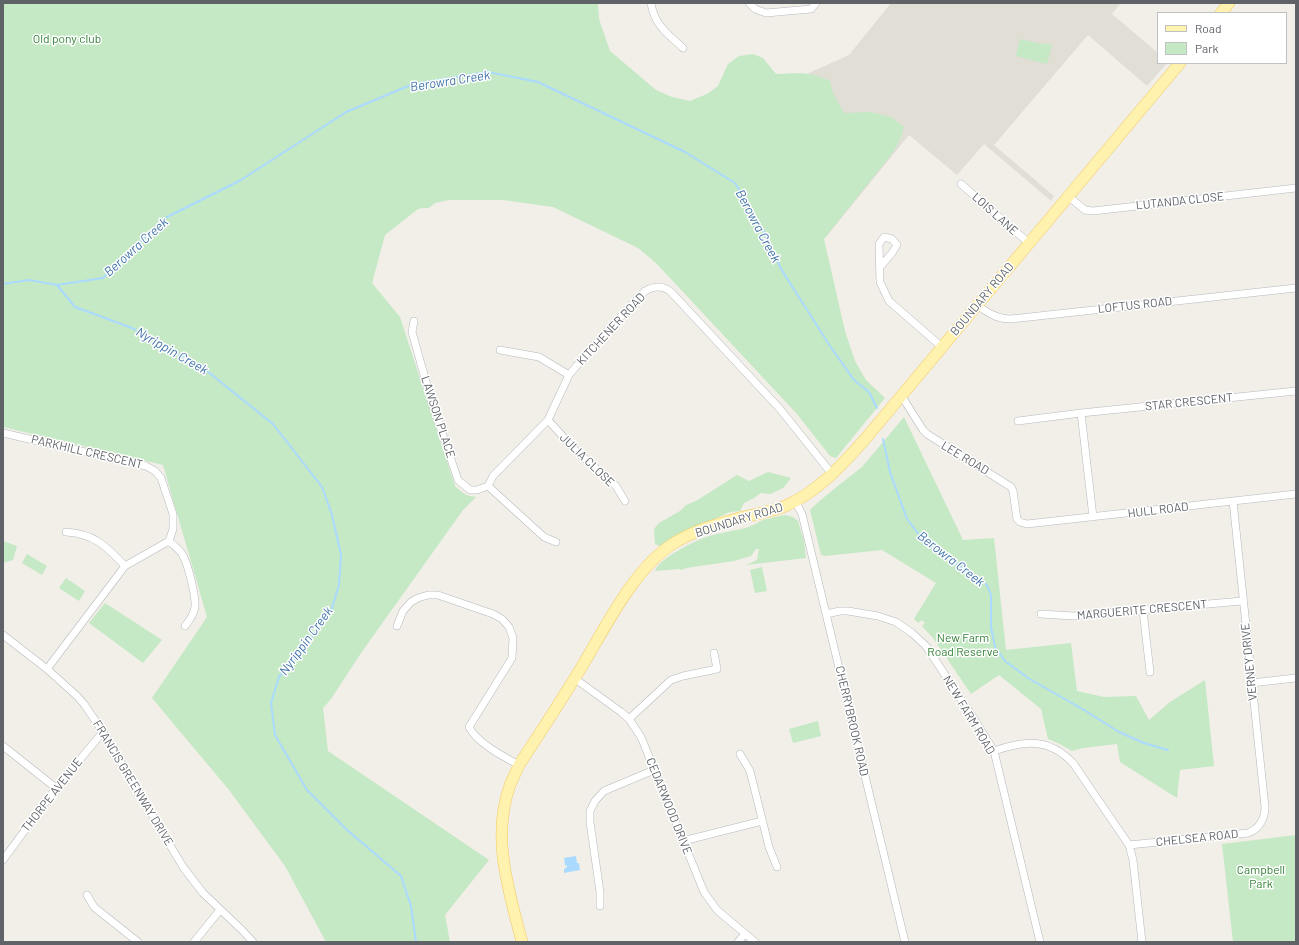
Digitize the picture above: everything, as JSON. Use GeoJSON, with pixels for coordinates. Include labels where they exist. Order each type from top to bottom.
{"type":"FeatureCollection","features":[{"type":"Feature","properties":{"kind":"main road"},"geometry":{"type":"LineString","coordinates":[[1222,12],[1229,3]]}},
{"type":"Feature","properties":{"kind":"main road","name":"BOUNDARY ROAD"},"geometry":{"type":"LineString","coordinates":[[522,942],[504,868],[502,839],[506,802],[510,786],[519,766],[631,586],[657,556],[674,543],[692,534],[737,519],[765,513],[784,506],[795,501],[824,482],[846,461],[1179,64]]}},
{"type":"Feature","properties":{"kind":"street"},"geometry":{"type":"LineString","coordinates":[[652,3],[656,20],[662,29],[683,48]]}},
{"type":"Feature","properties":{"kind":"street"},"geometry":{"type":"LineString","coordinates":[[749,3],[755,9],[766,13],[811,9],[816,3]]}},
{"type":"Feature","properties":{"kind":"street","name":"LOIS LANE"},"geometry":{"type":"LineString","coordinates":[[962,184],[1029,243]]}},
{"type":"Feature","properties":{"kind":"street","name":"LUTANDA CLOSE"},"geometry":{"type":"LineString","coordinates":[[1068,196],[1085,210],[1093,211],[1296,188]]}},
{"type":"Feature","properties":{"kind":"street"},"geometry":{"type":"LineString","coordinates":[[880,267],[880,282],[889,301],[942,347]]}},
{"type":"Feature","properties":{"kind":"street","name":"KITCHENER ROAD"},"geometry":{"type":"LineString","coordinates":[[488,486],[494,476],[548,420],[569,375],[593,346],[645,291],[657,287],[667,288],[780,408],[832,474]]}},
{"type":"Feature","properties":{"kind":"street","name":"LOFTUS ROAD"},"geometry":{"type":"LineString","coordinates":[[977,305],[992,315],[1002,319],[1011,319],[1296,288]]}},
{"type":"Feature","properties":{"kind":"street","name":"LAWSON PLACE"},"geometry":{"type":"LineString","coordinates":[[414,321],[412,332],[432,402],[458,480],[470,490],[477,490],[488,486]]}},
{"type":"Feature","properties":{"kind":"street"},"geometry":{"type":"LineString","coordinates":[[500,350],[539,357],[569,375]]}},
{"type":"Feature","properties":{"kind":"street","name":"STAR CRESCENT"},"geometry":{"type":"LineString","coordinates":[[1018,421],[1296,391]]}},
{"type":"Feature","properties":{"kind":"street","name":"LEE ROAD"},"geometry":{"type":"LineString","coordinates":[[901,395],[922,430],[930,437],[1012,487],[1016,516],[1020,522]]}},
{"type":"Feature","properties":{"kind":"street"},"geometry":{"type":"LineString","coordinates":[[1081,413],[1093,517]]}},
{"type":"Feature","properties":{"kind":"street","name":"JULIA CLOSE"},"geometry":{"type":"LineString","coordinates":[[548,420],[576,451],[616,486],[625,501]]}},
{"type":"Feature","properties":{"kind":"street","name":"PARKHILL CRESCENT"},"geometry":{"type":"LineString","coordinates":[[3,433],[146,466],[156,471],[161,478],[172,514],[173,529],[169,541]]}},
{"type":"Feature","properties":{"kind":"street"},"geometry":{"type":"LineString","coordinates":[[488,486],[544,537],[556,542]]}},
{"type":"Feature","properties":{"kind":"street","name":"HULL ROAD"},"geometry":{"type":"LineString","coordinates":[[1020,522],[1027,524],[1296,494]]}},
{"type":"Feature","properties":{"kind":"street","name":"CHERRYBROOK ROAD"},"geometry":{"type":"LineString","coordinates":[[795,501],[802,514],[905,942]]}},
{"type":"Feature","properties":{"kind":"street","name":"VERNEY DRIVE"},"geometry":{"type":"LineString","coordinates":[[1232,501],[1265,807],[1265,813],[1261,822]]}},
{"type":"Feature","properties":{"kind":"street"},"geometry":{"type":"LineString","coordinates":[[66,532],[89,536],[107,547],[125,566]]}},
{"type":"Feature","properties":{"kind":"street"},"geometry":{"type":"LineString","coordinates":[[47,669],[125,566],[169,541],[179,550],[186,561],[196,599],[192,617],[185,626]]}},
{"type":"Feature","properties":{"kind":"street"},"geometry":{"type":"LineString","coordinates":[[396,626],[403,611],[411,602],[428,595],[438,595],[493,614],[502,619],[509,627],[513,638],[512,658],[469,727],[472,733],[498,754],[519,766]]}},
{"type":"Feature","properties":{"kind":"street","name":"MARGUERITE CRESCENT"},"geometry":{"type":"LineString","coordinates":[[1041,614],[1073,616],[1242,601]]}},
{"type":"Feature","properties":{"kind":"street"},"geometry":{"type":"LineString","coordinates":[[1143,610],[1150,672]]}},
{"type":"Feature","properties":{"kind":"street","name":"NEW FARM ROAD"},"geometry":{"type":"LineString","coordinates":[[826,614],[848,611],[878,616],[896,622],[912,633],[932,654],[994,751],[1040,942]]}},
{"type":"Feature","properties":{"kind":"street","name":"FRANCIS GREENWAY DRIVE"},"geometry":{"type":"LineString","coordinates":[[3,635],[47,669],[77,696],[90,712],[183,867],[197,886],[242,930],[252,942]]}},
{"type":"Feature","properties":{"kind":"street"},"geometry":{"type":"LineString","coordinates":[[629,719],[671,680],[717,669],[714,653]]}},
{"type":"Feature","properties":{"kind":"street","name":"CEDARWOOD DRIVE"},"geometry":{"type":"LineString","coordinates":[[574,678],[614,705],[629,719],[641,737],[704,892],[717,910],[755,942]]}},
{"type":"Feature","properties":{"kind":"street"},"geometry":{"type":"LineString","coordinates":[[1251,683],[1296,678]]}},
{"type":"Feature","properties":{"kind":"street","name":"THORPE AVENUE"},"geometry":{"type":"LineString","coordinates":[[3,860],[56,788],[103,732]]}},
{"type":"Feature","properties":{"kind":"street"},"geometry":{"type":"LineString","coordinates":[[994,751],[1010,745],[1047,745],[1064,754],[1073,763],[1129,846],[1133,860],[1142,942]]}},
{"type":"Feature","properties":{"kind":"street"},"geometry":{"type":"LineString","coordinates":[[3,746],[56,788]]}},
{"type":"Feature","properties":{"kind":"street"},"geometry":{"type":"LineString","coordinates":[[740,754],[750,771],[768,847],[777,867]]}},
{"type":"Feature","properties":{"kind":"street"},"geometry":{"type":"LineString","coordinates":[[600,906],[600,892],[590,822],[590,811],[595,801],[604,791],[654,770]]}},
{"type":"Feature","properties":{"kind":"street"},"geometry":{"type":"LineString","coordinates":[[683,841],[762,821]]}},
{"type":"Feature","properties":{"kind":"street","name":"CHELSEA ROAD"},"geometry":{"type":"LineString","coordinates":[[1129,846],[1248,833],[1257,828],[1261,822]]}},
{"type":"Feature","properties":{"kind":"street"},"geometry":{"type":"LineString","coordinates":[[87,896],[94,907],[138,942]]}},
{"type":"Feature","properties":{"kind":"street"},"geometry":{"type":"LineString","coordinates":[[194,942],[220,910]]}},
{"type":"Feature","properties":{"kind":"street"},"geometry":{"type":"LineString","coordinates":[[738,942],[745,934]]}},
{"type":"Feature","properties":{"kind":"shaded area"},"geometry":{"type":"Polygon","coordinates":[[[891,3],[1121,3],[1112,14],[1157,52],[1157,64],[1166,64],[1147,86],[1088,35],[994,145],[1054,196],[1051,201],[984,144],[957,175],[909,135],[826,237],[783,76],[800,77],[849,55],[891,3]]]}},
{"type":"Feature","properties":{"kind":"green space","name":"Old pony club"},"geometry":{"type":"Polygon","coordinates":[[[3,3],[598,3],[599,19],[610,51],[656,90],[672,97],[690,101],[707,94],[718,86],[728,64],[739,56],[753,54],[763,58],[776,74],[809,74],[830,81],[833,93],[844,113],[871,112],[891,117],[904,127],[894,151],[824,239],[845,331],[855,361],[866,380],[885,398],[836,458],[830,456],[797,414],[656,263],[638,248],[553,207],[503,200],[449,200],[435,203],[429,208],[418,209],[385,235],[372,283],[400,317],[455,486],[464,494],[476,497],[463,510],[361,653],[331,699],[323,708],[328,751],[489,860],[445,915],[450,942],[326,942],[285,866],[229,790],[152,698],[207,617],[163,465],[3,427],[3,3]]]}},
{"type":"Feature","properties":{"kind":"green space"},"geometry":{"type":"Polygon","coordinates":[[[1020,39],[1052,45],[1047,64],[1016,56],[1020,39]]]}},
{"type":"Feature","properties":{"kind":"green space","name":"New Farm Road Reserve"},"geometry":{"type":"Polygon","coordinates":[[[904,417],[963,540],[994,538],[1006,650],[1071,643],[1077,691],[1104,697],[1136,696],[1149,720],[1170,702],[1205,680],[1214,766],[1180,770],[1177,798],[1120,762],[1117,744],[1083,748],[1072,751],[1048,739],[1041,709],[999,675],[971,694],[933,638],[922,626],[925,623],[922,620],[918,623],[914,619],[936,583],[882,550],[825,556],[821,555],[810,510],[862,467],[904,417]]]}},
{"type":"Feature","properties":{"kind":"green space"},"geometry":{"type":"Polygon","coordinates":[[[768,472],[791,478],[783,488],[770,494],[761,493],[744,503],[740,511],[730,512],[671,539],[660,546],[655,544],[654,529],[659,523],[680,511],[686,505],[696,501],[737,475],[749,481],[768,472]]]}},
{"type":"Feature","properties":{"kind":"green space"},"geometry":{"type":"Polygon","coordinates":[[[784,515],[793,517],[798,521],[804,541],[806,558],[746,565],[757,560],[759,549],[756,549],[751,556],[734,561],[686,568],[682,570],[655,571],[663,561],[670,556],[701,539],[716,534],[746,528],[763,520],[784,515]]]}},
{"type":"Feature","properties":{"kind":"green space"},"geometry":{"type":"Polygon","coordinates":[[[3,541],[17,546],[13,560],[3,563],[3,541]]]}},
{"type":"Feature","properties":{"kind":"green space"},"geometry":{"type":"Polygon","coordinates":[[[27,554],[47,566],[42,575],[22,563],[27,554]]]}},
{"type":"Feature","properties":{"kind":"green space"},"geometry":{"type":"Polygon","coordinates":[[[762,567],[767,591],[755,593],[750,570],[762,567]]]}},
{"type":"Feature","properties":{"kind":"green space"},"geometry":{"type":"Polygon","coordinates":[[[66,578],[85,591],[79,601],[59,588],[66,578]]]}},
{"type":"Feature","properties":{"kind":"green space"},"geometry":{"type":"Polygon","coordinates":[[[105,603],[162,640],[143,663],[89,623],[105,603]]]}},
{"type":"Feature","properties":{"kind":"green space"},"geometry":{"type":"Polygon","coordinates":[[[818,721],[821,736],[793,743],[789,729],[818,721]]]}},
{"type":"Feature","properties":{"kind":"green space","name":"Campbell Park"},"geometry":{"type":"Polygon","coordinates":[[[1296,835],[1296,942],[1233,942],[1222,844],[1296,835]]]}},
{"type":"Feature","properties":{"kind":"water"},"geometry":{"type":"Polygon","coordinates":[[[576,856],[580,870],[564,873],[564,869],[567,865],[565,866],[564,858],[576,856]]]}},
{"type":"Feature","properties":{"kind":"waterway","name":"Berowra Creek"},"geometry":{"type":"LineString","coordinates":[[3,284],[29,280],[57,285],[103,278],[165,218],[241,180],[346,112],[413,84],[488,72],[538,82],[685,152],[735,183],[763,230],[781,269],[830,346],[854,380],[869,392],[877,408]]}},
{"type":"Feature","properties":{"kind":"waterway","name":"Nyrippin Creek"},"geometry":{"type":"LineString","coordinates":[[57,285],[75,307],[132,328],[202,367],[273,424],[322,487],[332,515],[341,555],[339,585],[331,611],[279,677],[271,703],[275,735],[307,790],[346,829],[401,876],[411,906],[416,942]]}},
{"type":"Feature","properties":{"kind":"waterway","name":"Berowra Creek"},"geometry":{"type":"LineString","coordinates":[[883,439],[890,472],[907,519],[924,541],[987,585],[991,595],[991,627],[995,647],[1005,661],[1028,678],[1119,732],[1144,743],[1168,750]]}}]}
